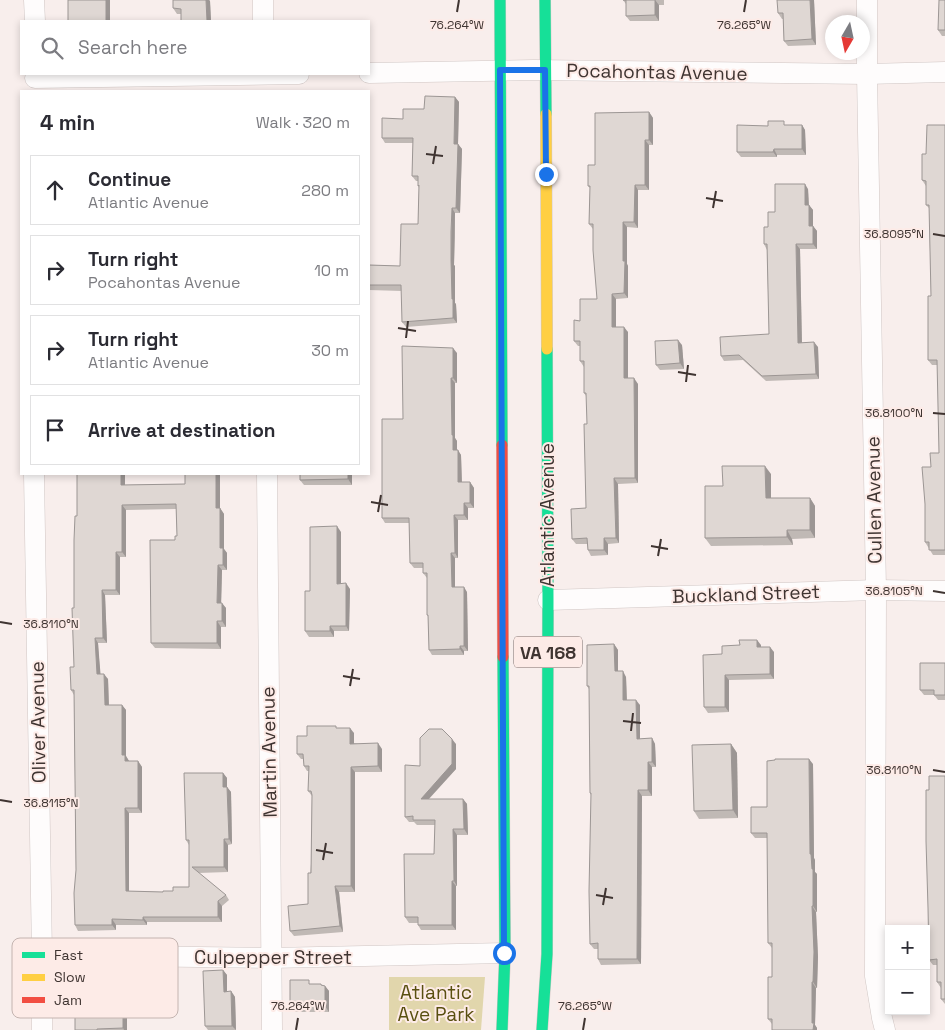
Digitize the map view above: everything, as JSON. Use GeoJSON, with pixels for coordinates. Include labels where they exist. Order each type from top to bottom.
{"type":"FeatureCollection","features":[{"type":"Feature","properties":{"kind":"main road","name":"VA 168"},"geometry":{"type":"LineString","coordinates":[[500,0],[504,953],[502,1030]]}},
{"type":"Feature","properties":{"kind":"main road","name":"Atlantic Avenue"},"geometry":{"type":"LineString","coordinates":[[542,1030],[547,954],[548,600],[545,0]]}},
{"type":"Feature","properties":{"kind":"street"},"geometry":{"type":"LineString","coordinates":[[34,0],[34,20]]}},
{"type":"Feature","properties":{"kind":"street"},"geometry":{"type":"LineString","coordinates":[[263,0],[263,20]]}},
{"type":"Feature","properties":{"kind":"street","name":"Cullen Avenue"},"geometry":{"type":"LineString","coordinates":[[868,0],[867,74],[876,590],[875,976],[885,1030]]}},
{"type":"Feature","properties":{"kind":"street","name":"Pocahontas Avenue"},"geometry":{"type":"LineString","coordinates":[[370,73],[500,70],[867,74],[945,72]]}},
{"type":"Feature","properties":{"kind":"street"},"geometry":{"type":"LineString","coordinates":[[35,81],[230,75]]}},
{"type":"Feature","properties":{"kind":"street"},"geometry":{"type":"LineString","coordinates":[[263,75],[263,90]]}},
{"type":"Feature","properties":{"kind":"street","name":"Oliver Avenue"},"geometry":{"type":"LineString","coordinates":[[34,475],[42,938]]}},
{"type":"Feature","properties":{"kind":"street","name":"Martin Avenue"},"geometry":{"type":"LineString","coordinates":[[267,475],[272,1030]]}},
{"type":"Feature","properties":{"kind":"street","name":"Buckland Street"},"geometry":{"type":"LineString","coordinates":[[548,600],[876,590],[945,591]]}},
{"type":"Feature","properties":{"kind":"street","name":"Culpepper Street"},"geometry":{"type":"LineString","coordinates":[[178,957],[272,958],[504,953]]}},
{"type":"Feature","properties":{"kind":"green space","name":"Atlantic Ave Park"},"geometry":{"type":"Polygon","coordinates":[[[389,977],[485,977],[481,1030],[389,1030],[389,977]]]}},
{"type":"Feature","properties":{"kind":"building"},"geometry":{"type":"Polygon","coordinates":[[[68,0],[106,0],[106,20],[68,20],[68,0]]]}},
{"type":"Feature","properties":{"kind":"building"},"geometry":{"type":"Polygon","coordinates":[[[173,0],[206,0],[207,20],[181,20],[181,9],[173,8],[173,0]]]}},
{"type":"Feature","properties":{"kind":"building"},"geometry":{"type":"Polygon","coordinates":[[[626,0],[655,0],[655,15],[626,16],[626,0]]]}},
{"type":"Feature","properties":{"kind":"building"},"geometry":{"type":"Polygon","coordinates":[[[777,0],[810,0],[812,39],[784,41],[783,13],[778,13],[777,0]]]}},
{"type":"Feature","properties":{"kind":"building"},"geometry":{"type":"Polygon","coordinates":[[[939,0],[945,0],[945,30],[938,30],[939,0]]]}},
{"type":"Feature","properties":{"kind":"building"},"geometry":{"type":"Polygon","coordinates":[[[425,96],[455,97],[454,144],[458,144],[456,208],[452,208],[451,232],[453,318],[402,322],[401,285],[370,285],[370,265],[400,266],[401,224],[418,224],[419,185],[418,176],[412,176],[413,138],[382,138],[382,118],[403,119],[403,109],[424,109],[425,96]]]}},
{"type":"Feature","properties":{"kind":"building"},"geometry":{"type":"Polygon","coordinates":[[[649,112],[649,140],[645,140],[645,185],[635,185],[634,222],[623,222],[624,293],[612,294],[612,327],[624,327],[624,378],[634,378],[635,478],[614,478],[616,538],[604,538],[604,550],[588,550],[587,538],[572,539],[571,509],[586,508],[584,424],[587,424],[586,393],[584,393],[584,361],[580,361],[580,341],[574,341],[574,320],[580,321],[580,299],[597,299],[593,224],[589,224],[590,186],[588,186],[588,165],[595,165],[595,113],[649,112]]]}},
{"type":"Feature","properties":{"kind":"building"},"geometry":{"type":"Polygon","coordinates":[[[768,121],[784,121],[784,125],[802,125],[802,149],[774,149],[773,152],[737,152],[737,125],[768,126],[768,121]]]}},
{"type":"Feature","properties":{"kind":"building"},"geometry":{"type":"Polygon","coordinates":[[[927,125],[945,125],[945,550],[929,550],[929,542],[925,542],[925,504],[922,467],[931,467],[930,453],[939,453],[937,360],[928,360],[928,296],[931,296],[929,205],[926,205],[926,181],[922,180],[922,154],[926,154],[927,125]]]}},
{"type":"Feature","properties":{"kind":"building"},"geometry":{"type":"Polygon","coordinates":[[[775,184],[805,184],[805,205],[809,205],[809,226],[813,226],[813,244],[796,244],[798,343],[814,342],[816,374],[762,376],[739,355],[721,356],[720,337],[769,334],[767,244],[764,244],[764,227],[768,227],[768,212],[775,212],[775,184]]]}},
{"type":"Feature","properties":{"kind":"building"},"geometry":{"type":"Polygon","coordinates":[[[678,340],[680,363],[656,365],[655,341],[678,340]]]}},
{"type":"Feature","properties":{"kind":"building"},"geometry":{"type":"Polygon","coordinates":[[[402,346],[453,348],[453,378],[451,378],[453,450],[458,450],[458,482],[470,482],[470,503],[464,503],[464,515],[454,515],[455,553],[451,553],[452,587],[464,587],[464,646],[460,646],[460,649],[429,650],[427,573],[423,573],[423,563],[410,563],[409,518],[382,518],[382,419],[403,419],[402,346]]]}},
{"type":"Feature","properties":{"kind":"building"},"geometry":{"type":"Polygon","coordinates":[[[722,466],[765,466],[766,498],[810,498],[810,530],[787,530],[787,537],[705,538],[705,486],[723,486],[722,466]]]}},
{"type":"Feature","properties":{"kind":"building"},"geometry":{"type":"Polygon","coordinates":[[[77,475],[121,475],[121,485],[185,484],[185,475],[216,475],[216,508],[220,508],[220,548],[223,548],[223,565],[218,565],[217,603],[222,603],[222,621],[217,621],[217,643],[151,643],[150,540],[175,540],[175,536],[177,536],[176,504],[122,505],[122,552],[116,552],[116,590],[102,590],[103,638],[95,638],[97,674],[104,674],[105,705],[122,705],[122,755],[125,755],[125,761],[138,761],[138,808],[125,808],[126,891],[163,892],[173,891],[173,887],[189,887],[189,840],[186,840],[184,773],[223,773],[223,787],[227,787],[229,839],[224,839],[224,867],[192,867],[226,895],[218,901],[218,917],[143,917],[143,920],[112,919],[112,925],[75,925],[74,690],[71,690],[70,667],[74,667],[72,608],[74,608],[75,516],[77,516],[77,475]]]}},
{"type":"Feature","properties":{"kind":"building"},"geometry":{"type":"Polygon","coordinates":[[[300,475],[348,475],[348,479],[300,480],[300,475]]]}},
{"type":"Feature","properties":{"kind":"building"},"geometry":{"type":"Polygon","coordinates":[[[337,526],[337,584],[346,583],[346,626],[330,626],[330,631],[305,631],[305,591],[310,591],[310,527],[337,526]]]}},
{"type":"Feature","properties":{"kind":"building"},"geometry":{"type":"Polygon","coordinates":[[[739,640],[757,640],[757,647],[770,647],[770,674],[725,675],[725,707],[704,707],[703,655],[722,654],[722,646],[740,645],[739,640]]]}},
{"type":"Feature","properties":{"kind":"building"},"geometry":{"type":"Polygon","coordinates":[[[614,644],[615,671],[623,671],[623,700],[636,700],[637,739],[652,738],[652,762],[648,762],[648,790],[638,790],[637,959],[598,959],[598,943],[590,944],[591,793],[587,645],[614,644]]]}},
{"type":"Feature","properties":{"kind":"building"},"geometry":{"type":"Polygon","coordinates":[[[920,663],[945,663],[945,695],[934,695],[934,690],[920,690],[920,663]]]}},
{"type":"Feature","properties":{"kind":"building"},"geometry":{"type":"Polygon","coordinates":[[[307,726],[350,728],[350,744],[378,743],[378,766],[351,767],[351,886],[335,886],[340,926],[290,931],[288,906],[308,904],[308,873],[311,873],[312,795],[311,791],[308,791],[309,766],[304,766],[303,754],[297,754],[297,736],[307,736],[307,726]]]}},
{"type":"Feature","properties":{"kind":"building"},"geometry":{"type":"Polygon","coordinates":[[[429,729],[442,729],[452,739],[452,764],[421,799],[463,799],[464,829],[453,829],[454,881],[452,881],[452,925],[418,925],[418,917],[405,917],[404,854],[434,854],[435,820],[413,820],[413,816],[405,817],[405,765],[420,766],[420,738],[429,729]]]}},
{"type":"Feature","properties":{"kind":"building"},"geometry":{"type":"Polygon","coordinates":[[[731,744],[733,810],[694,811],[692,745],[731,744]]]}},
{"type":"Feature","properties":{"kind":"building"},"geometry":{"type":"Polygon","coordinates":[[[775,759],[809,759],[810,854],[813,869],[813,1030],[772,1030],[772,1019],[768,1019],[768,977],[772,977],[772,943],[768,943],[767,833],[751,833],[751,807],[767,807],[767,761],[775,759]]]}},
{"type":"Feature","properties":{"kind":"building"},"geometry":{"type":"Polygon","coordinates":[[[929,776],[945,776],[945,999],[941,999],[941,982],[937,982],[937,959],[930,960],[926,841],[926,790],[929,790],[929,776]]]}},
{"type":"Feature","properties":{"kind":"building"},"geometry":{"type":"Polygon","coordinates":[[[223,970],[224,992],[231,991],[232,1026],[205,1026],[203,971],[223,970]]]}},
{"type":"Feature","properties":{"kind":"building"},"geometry":{"type":"Polygon","coordinates":[[[290,980],[309,980],[309,984],[325,986],[325,1006],[290,1007],[290,980]]]}},
{"type":"Feature","properties":{"kind":"building"},"geometry":{"type":"Polygon","coordinates":[[[75,1018],[123,1018],[123,1028],[75,1030],[75,1018]]]}},
{"type":"Feature","properties":{"kind":"traffic: fast"},"geometry":{"type":"LineString","coordinates":[[500,0],[502,445]]}},
{"type":"Feature","properties":{"kind":"traffic: fast"},"geometry":{"type":"LineString","coordinates":[[545,0],[546,114]]}},
{"type":"Feature","properties":{"kind":"traffic: fast"},"geometry":{"type":"LineString","coordinates":[[542,1030],[547,954],[547,349]]}},
{"type":"Feature","properties":{"kind":"traffic: fast"},"geometry":{"type":"LineString","coordinates":[[502,1030],[505,953],[503,657]]}},
{"type":"Feature","properties":{"kind":"traffic: slow"},"geometry":{"type":"LineString","coordinates":[[546,114],[547,349]]}},
{"type":"Feature","properties":{"kind":"traffic: jam"},"geometry":{"type":"LineString","coordinates":[[502,445],[503,657]]}},
{"type":"Feature","properties":{"kind":"route"},"geometry":{"type":"LineString","coordinates":[[504,953],[500,70],[545,70],[546,174]]}}]}
